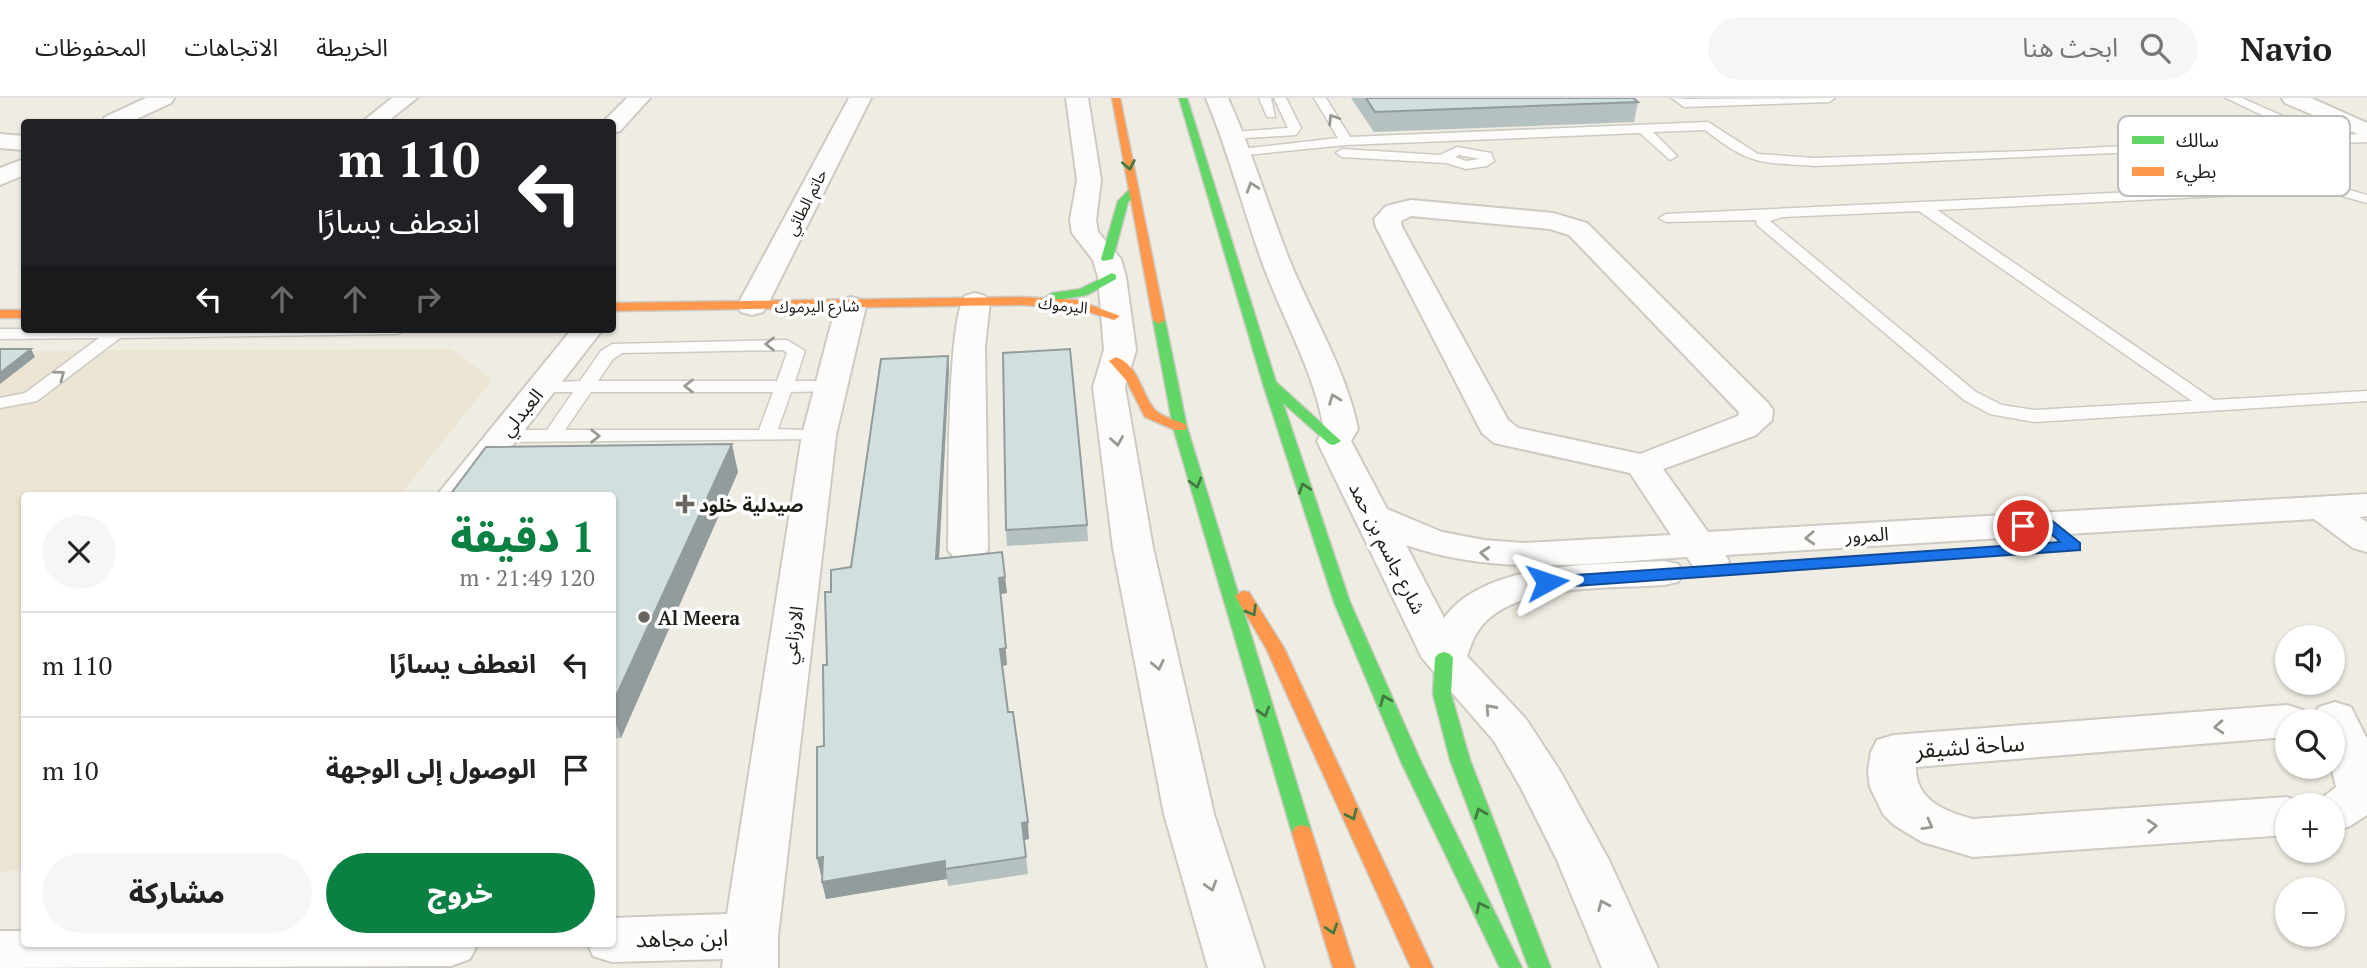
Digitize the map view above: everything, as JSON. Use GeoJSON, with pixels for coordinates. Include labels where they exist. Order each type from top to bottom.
{"type":"FeatureCollection","features":[{"type":"Feature","properties":{"kind":"main road"},"geometry":{"type":"LineString","coordinates":[[1116,98],[1180,427],[1344,968]]}},
{"type":"Feature","properties":{"kind":"main road"},"geometry":{"type":"LineString","coordinates":[[1183,98],[1270,384],[1342,603],[1412,764],[1511,968]]}},
{"type":"Feature","properties":{"kind":"main road"},"geometry":{"type":"LineString","coordinates":[[1109,268],[1122,201],[1134,191]]}},
{"type":"Feature","properties":{"kind":"main road","name":"اليرموك"},"geometry":{"type":"LineString","coordinates":[[1022,301],[1083,292],[1109,268]]}},
{"type":"Feature","properties":{"kind":"main road","name":"شارع اليرموك"},"geometry":{"type":"LineString","coordinates":[[616,307],[851,306],[1022,301]]}},
{"type":"Feature","properties":{"kind":"main road","name":"اليرموك"},"geometry":{"type":"LineString","coordinates":[[1022,301],[1077,303],[1114,316]]}},
{"type":"Feature","properties":{"kind":"main road"},"geometry":{"type":"LineString","coordinates":[[0,305],[21,305]]}},
{"type":"Feature","properties":{"kind":"main road"},"geometry":{"type":"LineString","coordinates":[[0,314],[21,314]]}},
{"type":"Feature","properties":{"kind":"main road"},"geometry":{"type":"LineString","coordinates":[[1116,361],[1132,379],[1150,414],[1180,427]]}},
{"type":"Feature","properties":{"kind":"main road"},"geometry":{"type":"LineString","coordinates":[[1270,384],[1334,441]]}},
{"type":"Feature","properties":{"kind":"main road"},"geometry":{"type":"LineString","coordinates":[[1217,552],[1275,648],[1422,968]]}},
{"type":"Feature","properties":{"kind":"main road"},"geometry":{"type":"LineString","coordinates":[[1444,658],[1442,694],[1460,760],[1540,968]]}},
{"type":"Feature","properties":{"kind":"street"},"geometry":{"type":"LineString","coordinates":[[119,119],[163,98]]}},
{"type":"Feature","properties":{"kind":"street"},"geometry":{"type":"LineString","coordinates":[[377,119],[406,98]]}},
{"type":"Feature","properties":{"kind":"street"},"geometry":{"type":"LineString","coordinates":[[616,122],[639,98]]}},
{"type":"Feature","properties":{"kind":"street","name":"حاتم الطائي"},"geometry":{"type":"LineString","coordinates":[[752,306],[860,98]]}},
{"type":"Feature","properties":{"kind":"street"},"geometry":{"type":"LineString","coordinates":[[1077,98],[1089,180],[1083,220],[1089,241],[1109,268],[1119,350],[1109,387],[1133,548],[1189,814],[1236,968]]}},
{"type":"Feature","properties":{"kind":"street"},"geometry":{"type":"LineString","coordinates":[[1217,98],[1237,144],[1275,259],[1336,402],[1341,429],[1334,441]]}},
{"type":"Feature","properties":{"kind":"street"},"geometry":{"type":"LineString","coordinates":[[2293,98],[2333,116]]}},
{"type":"Feature","properties":{"kind":"street"},"geometry":{"type":"LineString","coordinates":[[2350,123],[2367,131]]}},
{"type":"Feature","properties":{"kind":"street"},"geometry":{"type":"LineString","coordinates":[[0,141],[21,143]]}},
{"type":"Feature","properties":{"kind":"street"},"geometry":{"type":"LineString","coordinates":[[0,178],[21,168]]}},
{"type":"Feature","properties":{"kind":"street"},"geometry":{"type":"LineString","coordinates":[[1642,465],[1744,428],[1755,420],[1756,410],[1587,235],[1553,221],[1430,209],[1395,212],[1387,219],[1494,426],[1506,436],[1526,442],[1642,465],[1706,557]]}},
{"type":"Feature","properties":{"kind":"street"},"geometry":{"type":"LineString","coordinates":[[968,550],[969,346],[975,302]]}},
{"type":"Feature","properties":{"kind":"street","name":"الاوزاعي"},"geometry":{"type":"LineString","coordinates":[[750,952],[819,435],[851,306]]}},
{"type":"Feature","properties":{"kind":"street","name":"العبدلي"},"geometry":{"type":"LineString","coordinates":[[457,492],[585,333]]}},
{"type":"Feature","properties":{"kind":"street","name":"شارع جاسم بن حمد"},"geometry":{"type":"LineString","coordinates":[[1334,441],[1444,658],[1510,730],[1543,784],[1583,860],[1630,968]]}},
{"type":"Feature","properties":{"kind":"street","name":"المرور"},"geometry":{"type":"LineString","coordinates":[[1374,517],[1419,539],[1486,554],[1706,557],[2062,535],[2355,522]]}},
{"type":"Feature","properties":{"kind":"street","name":"المرور"},"geometry":{"type":"LineString","coordinates":[[1444,658],[1466,618],[1486,602],[1517,589],[1706,557]]}},
{"type":"Feature","properties":{"kind":"street","name":"ساحة لشيقر"},"geometry":{"type":"LineString","coordinates":[[2275,722],[1894,752],[1889,772],[1896,794],[1916,818],[1941,832],[1972,838],[2275,817]]}},
{"type":"Feature","properties":{"kind":"street"},"geometry":{"type":"LineString","coordinates":[[2345,746],[2358,774],[2361,794],[2345,805]]}},
{"type":"Feature","properties":{"kind":"street","name":"ابن مجاهد"},"geometry":{"type":"LineString","coordinates":[[616,940],[750,952]]}},
{"type":"Feature","properties":{"kind":"street"},"geometry":{"type":"LineString","coordinates":[[0,954],[97,948],[162,959],[379,947]]}},
{"type":"Feature","properties":{"kind":"lane"},"geometry":{"type":"LineString","coordinates":[[1265,98],[1271,114]]}},
{"type":"Feature","properties":{"kind":"lane"},"geometry":{"type":"LineString","coordinates":[[1237,144],[1292,132],[1296,128],[1280,98]]}},
{"type":"Feature","properties":{"kind":"lane"},"geometry":{"type":"LineString","coordinates":[[1320,98],[1346,141]]}},
{"type":"Feature","properties":{"kind":"lane"},"geometry":{"type":"LineString","coordinates":[[1681,100],[1829,98]]}},
{"type":"Feature","properties":{"kind":"lane"},"geometry":{"type":"LineString","coordinates":[[2232,98],[2272,116]]}},
{"type":"Feature","properties":{"kind":"lane"},"geometry":{"type":"LineString","coordinates":[[1681,100],[1740,151],[1756,158],[1815,162],[2118,151]]}},
{"type":"Feature","properties":{"kind":"lane"},"geometry":{"type":"LineString","coordinates":[[1237,144],[1306,145],[1346,141],[1708,126]]}},
{"type":"Feature","properties":{"kind":"lane"},"geometry":{"type":"LineString","coordinates":[[1643,129],[1670,156]]}},
{"type":"Feature","properties":{"kind":"lane"},"geometry":{"type":"LineString","coordinates":[[1452,137],[1463,150]]}},
{"type":"Feature","properties":{"kind":"lane"},"geometry":{"type":"LineString","coordinates":[[1306,145],[1330,152],[1448,159],[1468,165],[1487,161],[1482,154],[1463,150],[1448,154],[1448,159]]}},
{"type":"Feature","properties":{"kind":"lane"},"geometry":{"type":"LineString","coordinates":[[1666,218],[2128,196]]}},
{"type":"Feature","properties":{"kind":"lane"},"geometry":{"type":"LineString","coordinates":[[1922,206],[2210,405]]}},
{"type":"Feature","properties":{"kind":"lane"},"geometry":{"type":"LineString","coordinates":[[1770,215],[1762,222],[1767,229],[1986,406],[2010,414],[2034,416],[2367,396]]}},
{"type":"Feature","properties":{"kind":"lane"},"geometry":{"type":"LineString","coordinates":[[0,334],[58,333]]}},
{"type":"Feature","properties":{"kind":"lane"},"geometry":{"type":"LineString","coordinates":[[0,402],[31,397],[116,333]]}},
{"type":"Feature","properties":{"kind":"lane"},"geometry":{"type":"LineString","coordinates":[[552,436],[607,355],[618,348],[787,345],[796,351],[767,435]]}},
{"type":"Feature","properties":{"kind":"lane"},"geometry":{"type":"LineString","coordinates":[[541,387],[831,386]]}},
{"type":"Feature","properties":{"kind":"lane"},"geometry":{"type":"LineString","coordinates":[[502,436],[819,435]]}},
{"type":"Feature","properties":{"kind":"shaded area"},"geometry":{"type":"Polygon","coordinates":[[[452,349],[492,380],[402,492],[21,492],[21,870],[0,872],[0,351],[452,349]]]}},
{"type":"Feature","properties":{"kind":"building"},"geometry":{"type":"Polygon","coordinates":[[[1366,98],[1633,98],[1638,102],[1375,112],[1366,98]]]}},
{"type":"Feature","properties":{"kind":"building"},"geometry":{"type":"Polygon","coordinates":[[[0,349],[31,349],[0,373],[0,349]]]}},
{"type":"Feature","properties":{"kind":"building"},"geometry":{"type":"Polygon","coordinates":[[[1070,349],[1087,525],[1006,530],[1003,353],[1070,349]]]}},
{"type":"Feature","properties":{"kind":"building"},"geometry":{"type":"Polygon","coordinates":[[[948,356],[936,559],[1002,552],[1005,577],[999,578],[1006,648],[1000,649],[1008,712],[1013,712],[1028,822],[1022,823],[1026,857],[945,869],[945,861],[822,882],[823,857],[817,858],[817,747],[824,746],[823,665],[827,665],[825,592],[831,592],[831,570],[851,567],[881,359],[948,356]]]}},
{"type":"Feature","properties":{"kind":"building","name":"Al Meera"},"geometry":{"type":"Polygon","coordinates":[[[732,444],[616,696],[616,492],[452,492],[486,447],[732,444]]]}},
{"type":"Feature","properties":{"kind":"traffic: fast"},"geometry":{"type":"LineString","coordinates":[[1183,98],[1270,384],[1342,602],[1412,764],[1511,968]]}},
{"type":"Feature","properties":{"kind":"traffic: fast"},"geometry":{"type":"LineString","coordinates":[[1107,259],[1123,201],[1134,191]]}},
{"type":"Feature","properties":{"kind":"traffic: fast"},"geometry":{"type":"LineString","coordinates":[[1052,297],[1083,292],[1112,277]]}},
{"type":"Feature","properties":{"kind":"traffic: fast"},"geometry":{"type":"LineString","coordinates":[[1159,320],[1180,427],[1302,833]]}},
{"type":"Feature","properties":{"kind":"traffic: fast"},"geometry":{"type":"LineString","coordinates":[[1270,384],[1334,441]]}},
{"type":"Feature","properties":{"kind":"traffic: fast"},"geometry":{"type":"LineString","coordinates":[[1444,658],[1442,694],[1460,760],[1540,968]]}},
{"type":"Feature","properties":{"kind":"traffic: slow"},"geometry":{"type":"LineString","coordinates":[[1116,98],[1159,320]]}},
{"type":"Feature","properties":{"kind":"traffic: slow"},"geometry":{"type":"LineString","coordinates":[[616,307],[1022,301],[1077,304],[1114,316]]}},
{"type":"Feature","properties":{"kind":"traffic: slow"},"geometry":{"type":"LineString","coordinates":[[0,314],[21,314]]}},
{"type":"Feature","properties":{"kind":"traffic: slow"},"geometry":{"type":"LineString","coordinates":[[1116,361],[1132,379],[1150,414],[1180,427]]}},
{"type":"Feature","properties":{"kind":"traffic: slow"},"geometry":{"type":"LineString","coordinates":[[1243,596],[1275,648],[1422,968]]}},
{"type":"Feature","properties":{"kind":"traffic: slow"},"geometry":{"type":"LineString","coordinates":[[1302,833],[1344,968]]}},
{"type":"Feature","properties":{"kind":"place","name":"صيدلية خلود"},"geometry":{"type":"Point","coordinates":[685,504]}},
{"type":"Feature","properties":{"kind":"place","name":"Al Meera"},"geometry":{"type":"Point","coordinates":[644,617]}},
{"type":"Feature","properties":{"kind":"route"},"geometry":{"type":"LineString","coordinates":[[1547,582],[2074,546],[2050,524],[2023,526]]}}]}
